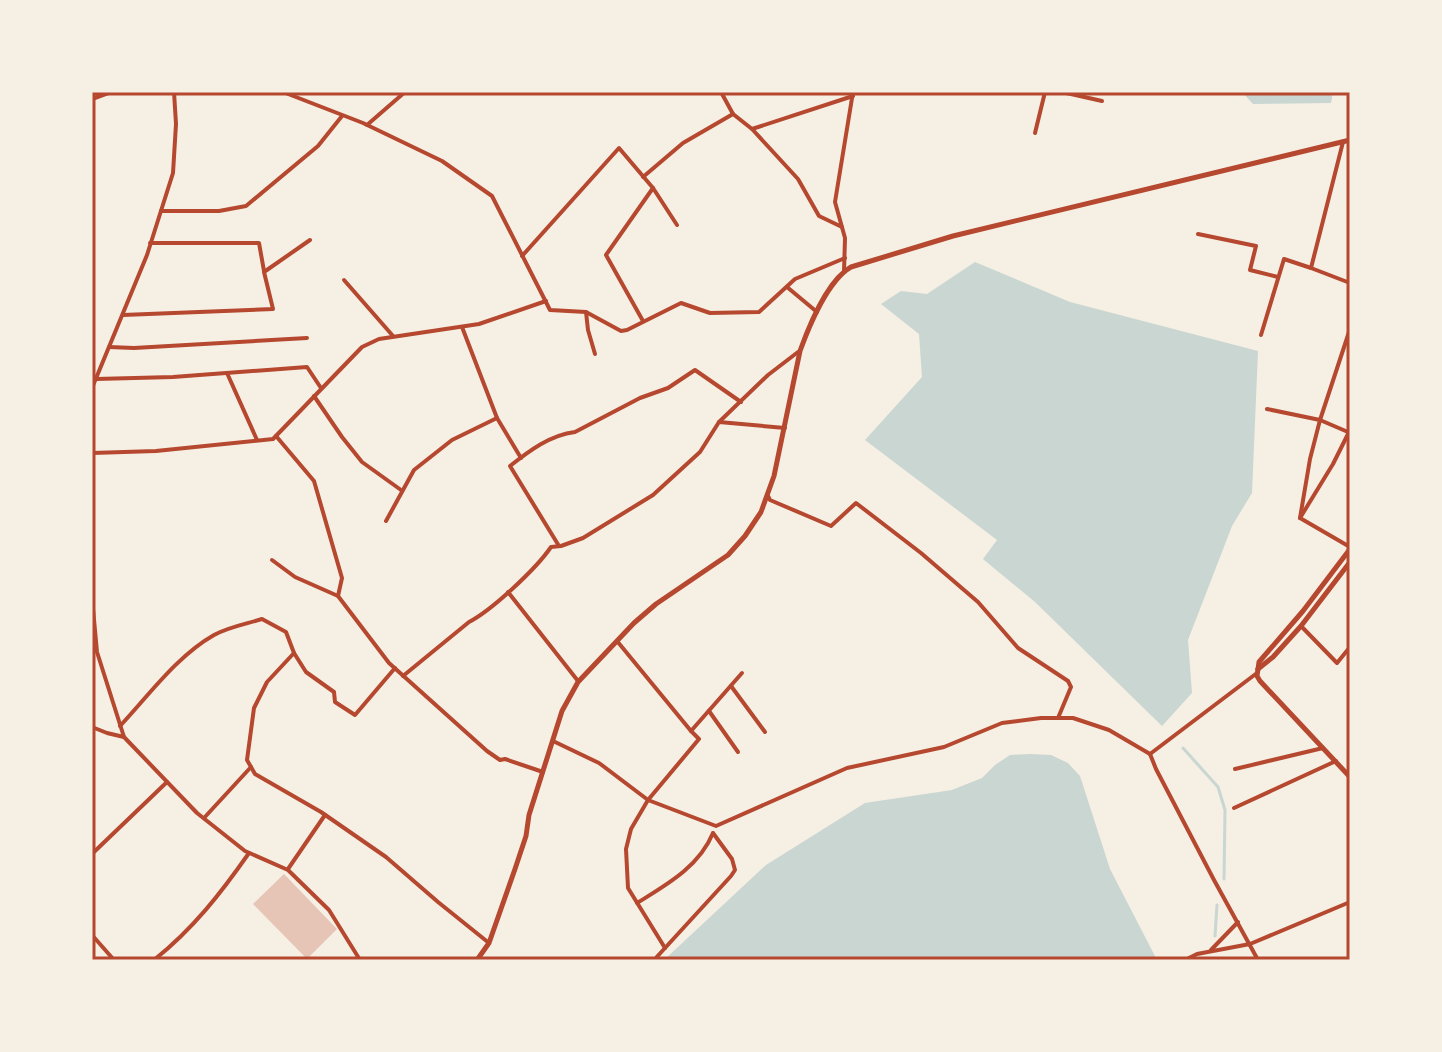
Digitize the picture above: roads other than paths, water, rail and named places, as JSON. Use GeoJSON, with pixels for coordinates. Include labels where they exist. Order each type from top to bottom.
{"type":"FeatureCollection","features":[{"type":"Feature","properties":{"kind":"street"},"geometry":{"type":"LineString","coordinates":[[92,99],[111,92]]}},
{"type":"Feature","properties":{"kind":"street"},"geometry":{"type":"LineString","coordinates":[[92,388],[123,315],[173,173],[174,92]]}},
{"type":"Feature","properties":{"kind":"street"},"geometry":{"type":"LineString","coordinates":[[283,92],[367,125],[442,161],[492,196],[550,310],[586,312],[614,329],[621,331],[681,303],[710,313],[759,312],[795,279],[845,258]]}},
{"type":"Feature","properties":{"kind":"street"},"geometry":{"type":"LineString","coordinates":[[721,92],[733,114],[752,129],[798,179],[819,216],[842,227]]}},
{"type":"Feature","properties":{"kind":"street"},"geometry":{"type":"LineString","coordinates":[[1035,133],[1045,92]]}},
{"type":"Feature","properties":{"kind":"street"},"geometry":{"type":"LineString","coordinates":[[1062,92],[1102,101]]}},
{"type":"Feature","properties":{"kind":"street"},"geometry":{"type":"LineString","coordinates":[[367,125],[401,93]]}},
{"type":"Feature","properties":{"kind":"street"},"geometry":{"type":"LineString","coordinates":[[752,129],[853,94],[835,202],[845,238],[844,272]]}},
{"type":"Feature","properties":{"kind":"street"},"geometry":{"type":"LineString","coordinates":[[643,177],[683,143],[733,114]]}},
{"type":"Feature","properties":{"kind":"street"},"geometry":{"type":"LineString","coordinates":[[161,211],[219,211],[246,206],[318,146],[343,115]]}},
{"type":"Feature","properties":{"kind":"street"},"geometry":{"type":"LineString","coordinates":[[477,960],[489,943],[526,836],[529,815],[562,711],[578,682],[617,641],[656,604],[728,555],[761,512],[785,428],[800,351],[817,312],[844,272],[851,267],[953,236],[1347,141],[1311,268]]}},
{"type":"Feature","properties":{"kind":"street"},"geometry":{"type":"LineString","coordinates":[[522,256],[619,148],[653,188],[677,225]]}},
{"type":"Feature","properties":{"kind":"street"},"geometry":{"type":"LineString","coordinates":[[643,321],[606,255],[653,188]]}},
{"type":"Feature","properties":{"kind":"street"},"geometry":{"type":"LineString","coordinates":[[1198,234],[1256,246],[1250,270],[1278,277]]}},
{"type":"Feature","properties":{"kind":"street"},"geometry":{"type":"LineString","coordinates":[[264,272],[310,240]]}},
{"type":"Feature","properties":{"kind":"street"},"geometry":{"type":"LineString","coordinates":[[123,315],[273,309],[259,243],[150,243]]}},
{"type":"Feature","properties":{"kind":"street"},"geometry":{"type":"LineString","coordinates":[[1261,335],[1284,259],[1350,283]]}},
{"type":"Feature","properties":{"kind":"street"},"geometry":{"type":"LineString","coordinates":[[344,280],[393,336]]}},
{"type":"Feature","properties":{"kind":"street"},"geometry":{"type":"LineString","coordinates":[[787,287],[817,312]]}},
{"type":"Feature","properties":{"kind":"street"},"geometry":{"type":"LineString","coordinates":[[92,453],[156,451],[273,439],[362,347],[393,336],[479,324],[546,301]]}},
{"type":"Feature","properties":{"kind":"street"},"geometry":{"type":"LineString","coordinates":[[586,312],[595,354]]}},
{"type":"Feature","properties":{"kind":"street"},"geometry":{"type":"LineString","coordinates":[[462,327],[497,418],[521,458]]}},
{"type":"Feature","properties":{"kind":"street"},"geometry":{"type":"LineString","coordinates":[[1300,518],[1320,420],[1350,329]]}},
{"type":"Feature","properties":{"kind":"street"},"geometry":{"type":"LineString","coordinates":[[109,347],[148,348],[307,338]]}},
{"type":"Feature","properties":{"kind":"street"},"geometry":{"type":"LineString","coordinates":[[403,676],[469,622],[481,616],[536,566],[551,547],[583,538],[653,495],[700,452],[719,422],[768,375],[800,351]]}},
{"type":"Feature","properties":{"kind":"street"},"geometry":{"type":"LineString","coordinates":[[96,379],[307,367],[321,388]]}},
{"type":"Feature","properties":{"kind":"street"},"geometry":{"type":"LineString","coordinates":[[559,546],[510,466],[535,447],[575,432],[640,398],[668,388],[695,370],[741,402]]}},
{"type":"Feature","properties":{"kind":"street"},"geometry":{"type":"LineString","coordinates":[[227,373],[257,441]]}},
{"type":"Feature","properties":{"kind":"street"},"geometry":{"type":"LineString","coordinates":[[314,396],[362,462],[401,490]]}},
{"type":"Feature","properties":{"kind":"street"},"geometry":{"type":"LineString","coordinates":[[1267,409],[1320,420],[1349,431],[1300,518]]}},
{"type":"Feature","properties":{"kind":"street"},"geometry":{"type":"LineString","coordinates":[[386,521],[414,470],[452,440],[497,418]]}},
{"type":"Feature","properties":{"kind":"street"},"geometry":{"type":"LineString","coordinates":[[719,422],[785,428]]}},
{"type":"Feature","properties":{"kind":"street"},"geometry":{"type":"LineString","coordinates":[[276,436],[314,481],[342,578],[338,596]]}},
{"type":"Feature","properties":{"kind":"street"},"geometry":{"type":"LineString","coordinates":[[768,496],[770,500],[831,526],[856,503],[978,602],[1018,648],[1068,681],[1071,687],[1058,718]]}},
{"type":"Feature","properties":{"kind":"street"},"geometry":{"type":"LineString","coordinates":[[1300,518],[1350,548],[1303,611],[1259,662],[1257,671],[1260,681],[1350,777]]}},
{"type":"Feature","properties":{"kind":"street"},"geometry":{"type":"LineString","coordinates":[[272,560],[295,577],[338,596],[395,668],[500,760],[543,772]]}},
{"type":"Feature","properties":{"kind":"street"},"geometry":{"type":"LineString","coordinates":[[1150,754],[1273,657],[1350,562]]}},
{"type":"Feature","properties":{"kind":"street"},"geometry":{"type":"LineString","coordinates":[[508,592],[578,682]]}},
{"type":"Feature","properties":{"kind":"street"},"geometry":{"type":"LineString","coordinates":[[92,598],[97,652],[124,737],[204,819],[249,853],[288,870],[329,910],[360,960]]}},
{"type":"Feature","properties":{"kind":"street"},"geometry":{"type":"LineString","coordinates":[[120,726],[194,649],[217,633],[262,619],[286,632],[306,672],[334,692],[335,702],[355,715],[395,668]]}},
{"type":"Feature","properties":{"kind":"street"},"geometry":{"type":"LineString","coordinates":[[1301,626],[1337,663],[1350,647]]}},
{"type":"Feature","properties":{"kind":"street"},"geometry":{"type":"LineString","coordinates":[[617,641],[699,739],[648,800],[631,829],[626,849],[628,888],[665,948]]}},
{"type":"Feature","properties":{"kind":"street"},"geometry":{"type":"LineString","coordinates":[[294,653],[267,682],[254,708],[247,760],[255,774],[325,815],[386,857],[489,943]]}},
{"type":"Feature","properties":{"kind":"street"},"geometry":{"type":"LineString","coordinates":[[691,731],[742,673]]}},
{"type":"Feature","properties":{"kind":"street"},"geometry":{"type":"LineString","coordinates":[[731,686],[765,732]]}},
{"type":"Feature","properties":{"kind":"street"},"geometry":{"type":"LineString","coordinates":[[709,711],[738,752]]}},
{"type":"Feature","properties":{"kind":"street"},"geometry":{"type":"LineString","coordinates":[[637,903],[688,869],[716,826],[847,768],[944,747],[1002,723],[1073,718],[1109,730],[1150,754],[1177,811],[1258,960]]}},
{"type":"Feature","properties":{"kind":"street"},"geometry":{"type":"LineString","coordinates":[[92,727],[124,737]]}},
{"type":"Feature","properties":{"kind":"street"},"geometry":{"type":"LineString","coordinates":[[553,741],[599,763],[648,800],[716,826]]}},
{"type":"Feature","properties":{"kind":"street"},"geometry":{"type":"LineString","coordinates":[[1235,769],[1323,748]]}},
{"type":"Feature","properties":{"kind":"street"},"geometry":{"type":"LineString","coordinates":[[1234,808],[1336,761]]}},
{"type":"Feature","properties":{"kind":"street"},"geometry":{"type":"LineString","coordinates":[[204,819],[251,767]]}},
{"type":"Feature","properties":{"kind":"street"},"geometry":{"type":"LineString","coordinates":[[94,852],[167,782]]}},
{"type":"Feature","properties":{"kind":"street"},"geometry":{"type":"LineString","coordinates":[[288,870],[325,815]]}},
{"type":"Feature","properties":{"kind":"street"},"geometry":{"type":"LineString","coordinates":[[654,960],[735,870],[732,859],[713,833]]}},
{"type":"Feature","properties":{"kind":"street"},"geometry":{"type":"LineString","coordinates":[[154,960],[203,914],[249,853]]}},
{"type":"Feature","properties":{"kind":"street"},"geometry":{"type":"LineString","coordinates":[[1185,960],[1197,954],[1250,944],[1350,902]]}},
{"type":"Feature","properties":{"kind":"street"},"geometry":{"type":"LineString","coordinates":[[1210,952],[1238,922]]}},
{"type":"Feature","properties":{"kind":"street"},"geometry":{"type":"LineString","coordinates":[[92,935],[114,960]]}},
{"type":"Feature","properties":{"kind":"waterway"},"geometry":{"type":"LineString","coordinates":[[1183,748],[1218,787],[1225,810],[1224,879]]}},
{"type":"Feature","properties":{"kind":"waterway"},"geometry":{"type":"LineString","coordinates":[[1215,936],[1217,905]]}}]}
